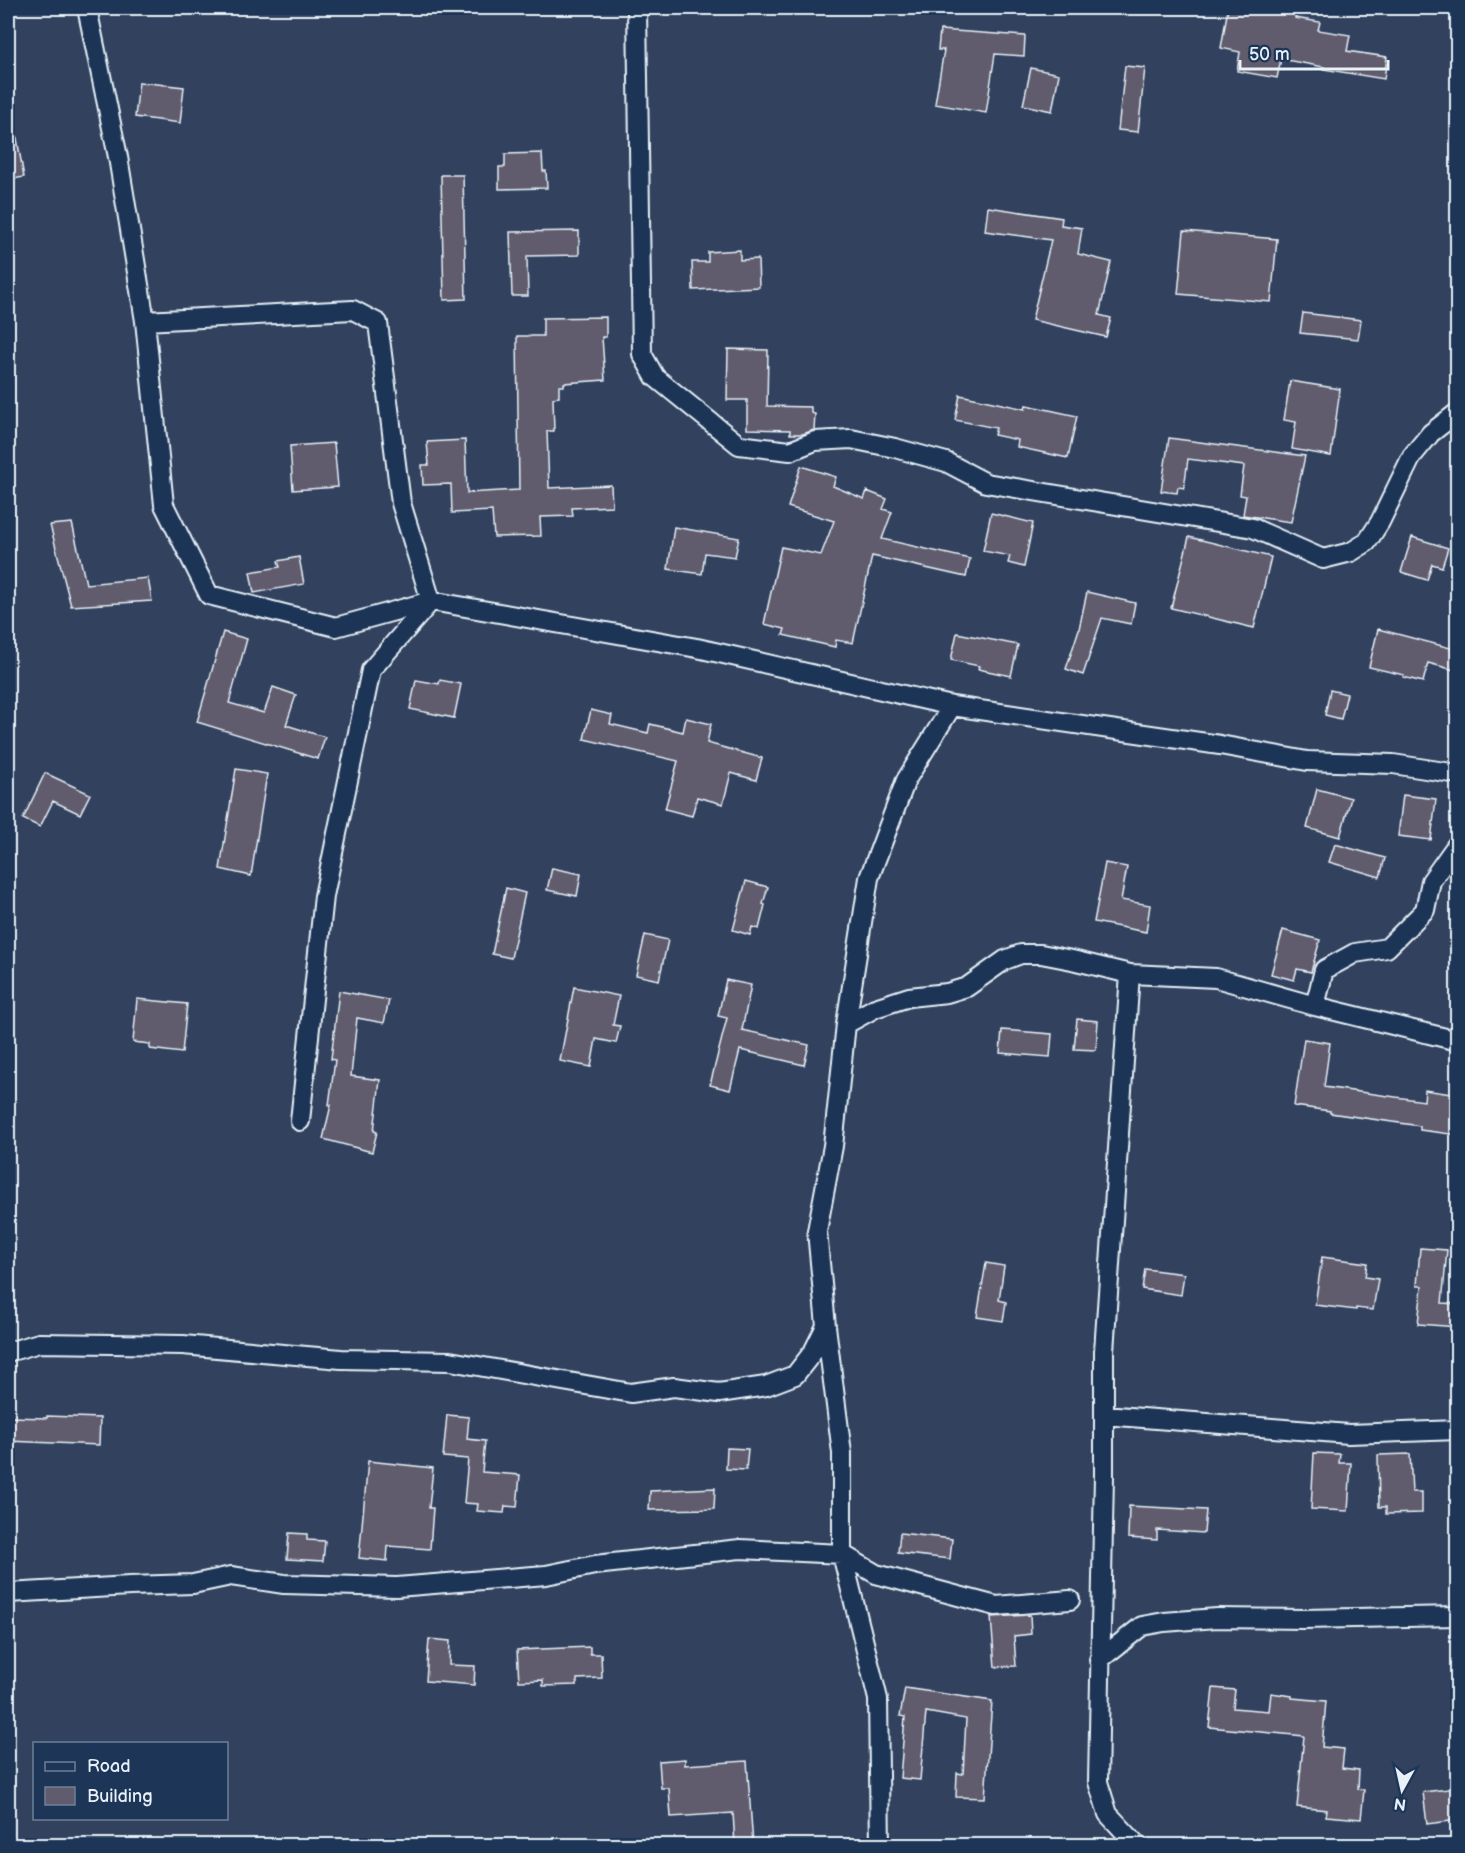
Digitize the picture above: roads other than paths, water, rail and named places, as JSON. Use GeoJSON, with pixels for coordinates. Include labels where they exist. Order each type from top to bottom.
{"type":"FeatureCollection","features":[{"type":"Feature","properties":{"kind":"street"},"geometry":{"type":"LineString","coordinates":[[87,8],[118,157],[145,321],[164,505],[209,595],[336,627],[432,601],[697,648],[952,706],[1220,745],[1307,761],[1393,764],[1458,774]]}},
{"type":"Feature","properties":{"kind":"street"},"geometry":{"type":"LineString","coordinates":[[637,8],[642,354],[655,377],[739,445],[790,451],[815,441],[862,442],[946,462],[986,483],[1253,528],[1323,559],[1351,552],[1367,542],[1380,522],[1412,456],[1431,433],[1458,412]]}},
{"type":"Feature","properties":{"kind":"street"},"geometry":{"type":"LineString","coordinates":[[145,321],[353,310],[378,323],[401,503],[432,601]]}},
{"type":"Feature","properties":{"kind":"street"},"geometry":{"type":"LineString","coordinates":[[300,1121],[324,896],[371,670],[432,601]]}},
{"type":"Feature","properties":{"kind":"street"},"geometry":{"type":"LineString","coordinates":[[880,1845],[878,1699],[842,1554],[842,1453],[826,1326],[818,1231],[833,1146],[846,1024],[869,878],[906,780],[952,706]]}},
{"type":"Feature","properties":{"kind":"street"},"geometry":{"type":"LineString","coordinates":[[1315,1006],[1324,970],[1355,953],[1387,948],[1425,910],[1431,881],[1458,843]]}},
{"type":"Feature","properties":{"kind":"street"},"geometry":{"type":"LineString","coordinates":[[846,1024],[875,1008],[909,997],[946,993],[967,987],[1005,960],[1022,954],[1041,954],[1130,974],[1216,978],[1315,1006],[1458,1041]]}},
{"type":"Feature","properties":{"kind":"street"},"geometry":{"type":"LineString","coordinates":[[1130,974],[1104,1351],[1098,1782],[1108,1814],[1139,1845]]}},
{"type":"Feature","properties":{"kind":"street"},"geometry":{"type":"LineString","coordinates":[[8,1352],[39,1343],[183,1345],[341,1359],[450,1361],[631,1393],[674,1387],[719,1393],[766,1386],[795,1376],[813,1352],[826,1326]]}},
{"type":"Feature","properties":{"kind":"street"},"geometry":{"type":"LineString","coordinates":[[1104,1415],[1349,1434],[1458,1430]]}},
{"type":"Feature","properties":{"kind":"street"},"geometry":{"type":"LineString","coordinates":[[8,1593],[193,1584],[231,1576],[284,1584],[397,1587],[546,1575],[595,1564],[740,1549],[842,1554],[876,1574],[996,1606],[1070,1600]]}},
{"type":"Feature","properties":{"kind":"street"},"geometry":{"type":"LineString","coordinates":[[1099,1660],[1142,1626],[1164,1622],[1217,1618],[1458,1616]]}}]}
